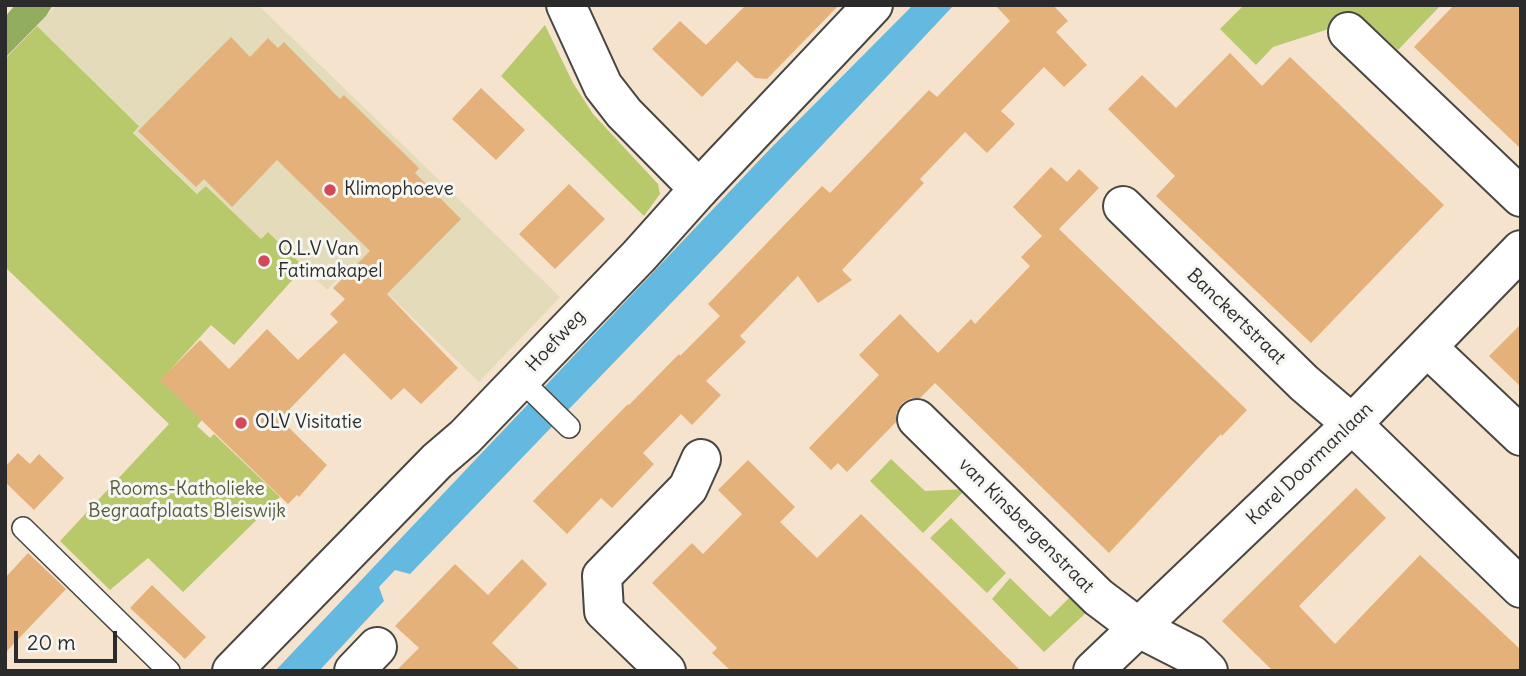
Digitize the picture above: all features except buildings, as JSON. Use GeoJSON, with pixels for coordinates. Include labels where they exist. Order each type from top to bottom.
{"type":"FeatureCollection","features":[{"type":"Feature","properties":{"kind":"street"},"geometry":{"type":"LineString","coordinates":[[566,5],[603,86],[624,113],[699,189]]}},
{"type":"Feature","properties":{"kind":"street","name":"Hoefweg"},"geometry":{"type":"LineString","coordinates":[[232,671],[436,461],[525,384],[699,189],[873,5]]}},
{"type":"Feature","properties":{"kind":"street"},"geometry":{"type":"LineString","coordinates":[[1349,32],[1521,197]]}},
{"type":"Feature","properties":{"kind":"street","name":"Banckertstraat"},"geometry":{"type":"LineString","coordinates":[[1123,206],[1304,383],[1352,424],[1521,588]]}},
{"type":"Feature","properties":{"kind":"street","name":"Karel Doormanlaan"},"geometry":{"type":"LineString","coordinates":[[1093,671],[1352,424],[1521,250]]}},
{"type":"Feature","properties":{"kind":"street"},"geometry":{"type":"LineString","coordinates":[[1427,346],[1521,436]]}},
{"type":"Feature","properties":{"kind":"street","name":"van Kinsbergenstraat"},"geometry":{"type":"LineString","coordinates":[[917,419],[1098,597],[1139,628],[1192,655],[1208,671]]}},
{"type":"Feature","properties":{"kind":"street"},"geometry":{"type":"LineString","coordinates":[[666,671],[604,611],[602,576],[688,488],[701,459]]}},
{"type":"Feature","properties":{"kind":"lane"},"geometry":{"type":"LineString","coordinates":[[525,384],[569,427]]}},
{"type":"Feature","properties":{"kind":"lane"},"geometry":{"type":"LineString","coordinates":[[23,528],[169,671]]}},
{"type":"Feature","properties":{"kind":"shaded area","name":"Klimophoeve"},"geometry":{"type":"Polygon","coordinates":[[[57,5],[258,5],[560,297],[479,382],[355,262],[327,290],[268,232],[261,239],[207,186],[198,194],[133,132],[139,125],[37,26],[57,5]]]}},
{"type":"Feature","properties":{"kind":"green space"},"geometry":{"type":"Polygon","coordinates":[[[15,5],[53,5],[46,16],[5,58],[5,17],[15,5]]]}},
{"type":"Feature","properties":{"kind":"green space"},"geometry":{"type":"Polygon","coordinates":[[[1244,5],[1441,5],[1398,50],[1363,18],[1273,47],[1256,65],[1220,29],[1244,5]]]}},
{"type":"Feature","properties":{"kind":"green space"},"geometry":{"type":"Polygon","coordinates":[[[545,25],[573,83],[593,114],[658,184],[660,194],[644,216],[501,76],[545,25]]]}},
{"type":"Feature","properties":{"kind":"green space","name":"Rooms-Katholieke Begraafplaats Bleiswijk"},"geometry":{"type":"Polygon","coordinates":[[[37,26],[139,126],[133,133],[197,194],[206,186],[261,239],[268,232],[304,267],[234,345],[211,325],[161,380],[202,420],[197,426],[210,438],[214,434],[280,497],[183,592],[148,558],[110,590],[60,541],[169,424],[5,267],[5,59],[37,26]]]}},
{"type":"Feature","properties":{"kind":"green space"},"geometry":{"type":"Polygon","coordinates":[[[891,459],[925,491],[966,489],[923,533],[870,481],[891,459]]]}},
{"type":"Feature","properties":{"kind":"green space"},"geometry":{"type":"Polygon","coordinates":[[[951,518],[1006,573],[987,593],[930,538],[951,518]]]}},
{"type":"Feature","properties":{"kind":"green space"},"geometry":{"type":"Polygon","coordinates":[[[1010,578],[1050,617],[1070,597],[1075,597],[1089,610],[1044,652],[992,599],[1010,578]]]}},
{"type":"Feature","properties":{"kind":"water"},"geometry":{"type":"Polygon","coordinates":[[[913,5],[954,5],[410,574],[395,570],[379,587],[384,601],[319,671],[275,671],[770,149],[913,5]]]}},
{"type":"Feature","properties":{"kind":"place","name":"Klimophoeve"},"geometry":{"type":"Point","coordinates":[330,190]}},
{"type":"Feature","properties":{"kind":"place","name":"O.L.V Van Fatimakapel"},"geometry":{"type":"Point","coordinates":[264,261]}},
{"type":"Feature","properties":{"kind":"place","name":"OLV Visitatie"},"geometry":{"type":"Point","coordinates":[241,423]}}]}
